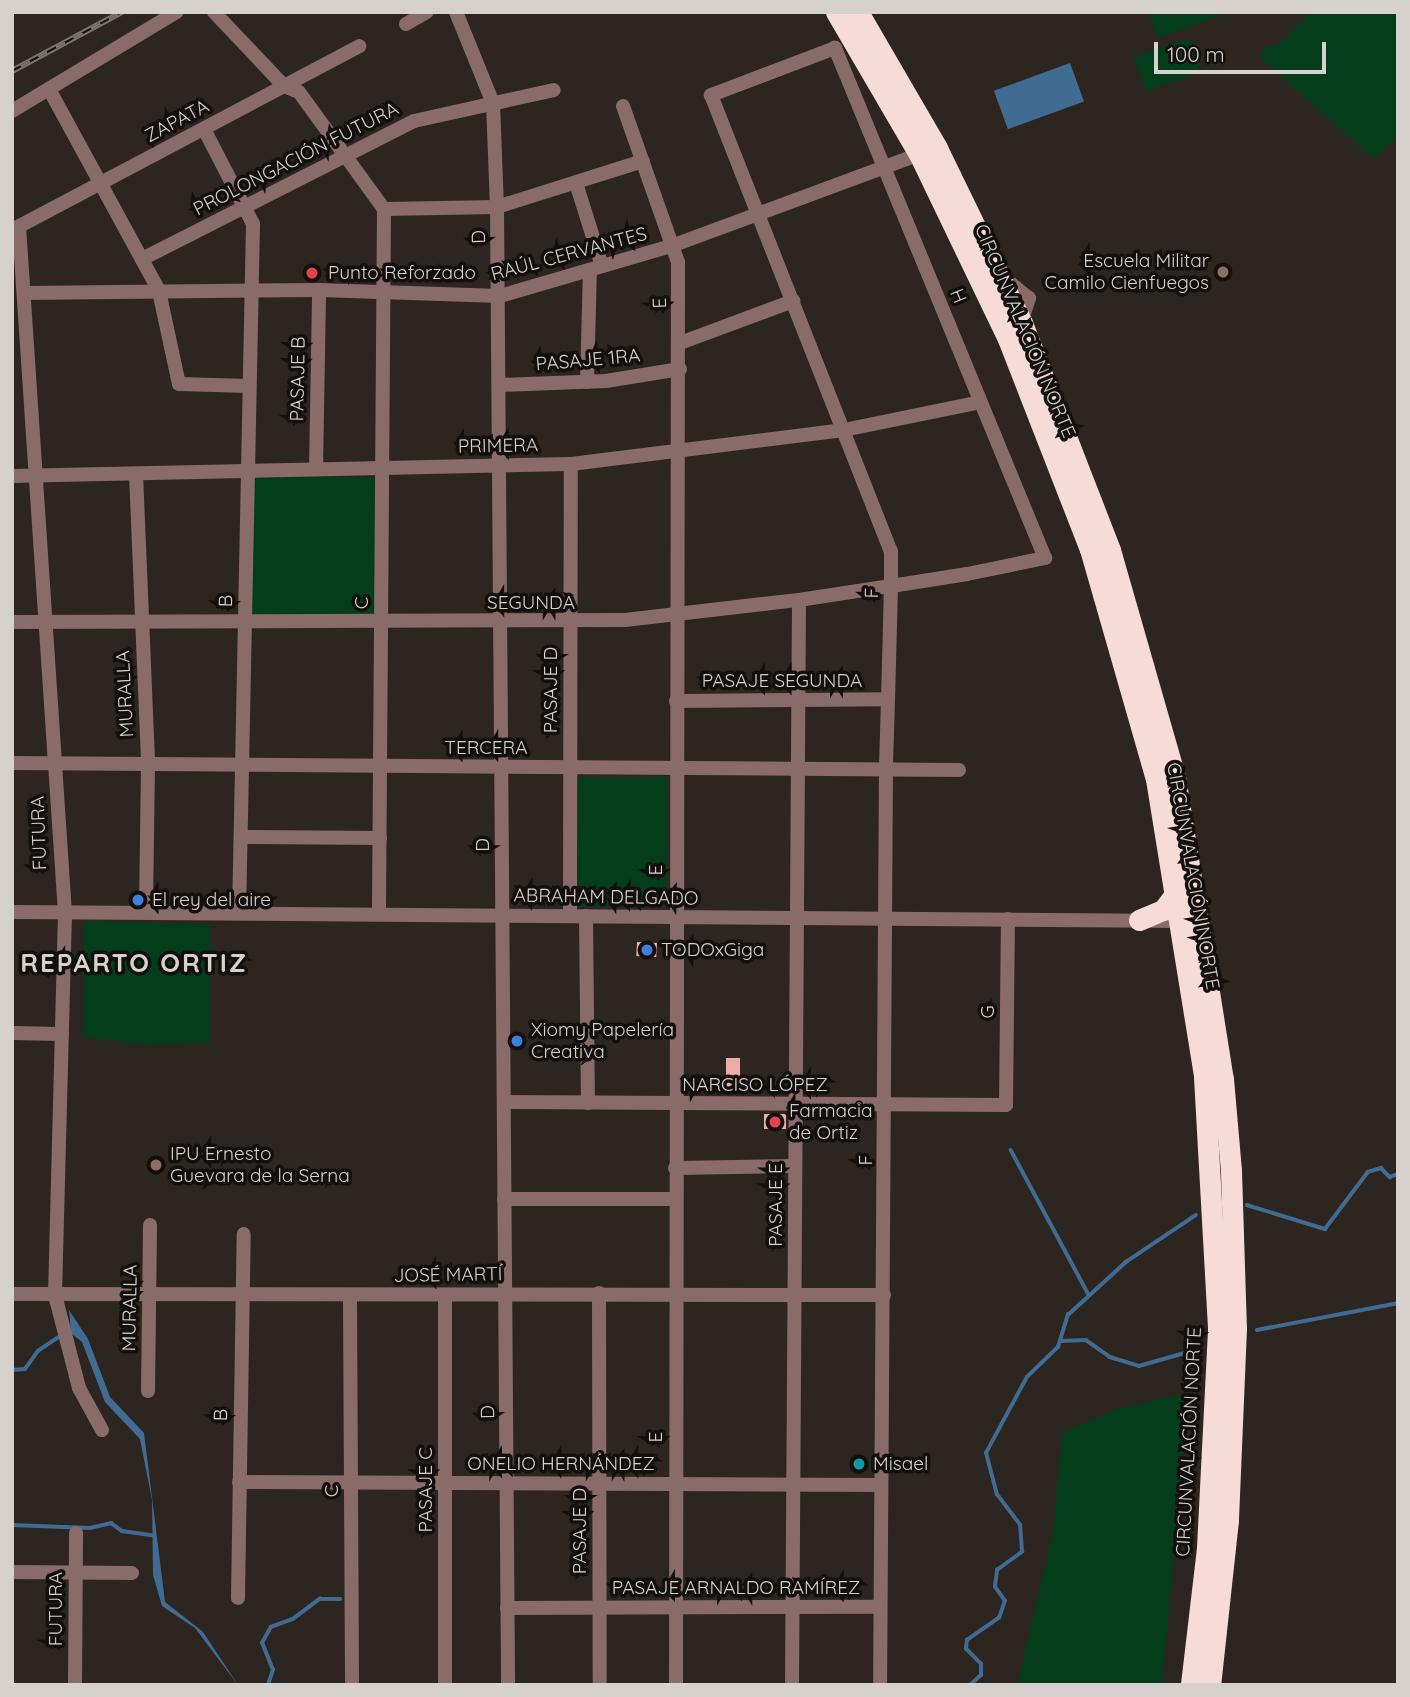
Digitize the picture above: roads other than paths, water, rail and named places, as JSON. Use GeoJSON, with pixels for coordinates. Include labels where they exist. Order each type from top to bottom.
{"type":"FeatureCollection","features":[{"type":"Feature","properties":{"kind":"highway","name":"CIRCUNVALACIÓN NORTE"},"geometry":{"type":"LineString","coordinates":[[836,12],[928,151],[978,271],[1015,331],[1110,550],[1175,777],[1204,1077],[1218,1330],[1207,1548],[1191,1685]]}},
{"type":"Feature","properties":{"kind":"highway","name":"CIRCUNVALACIÓN NORTE"},"geometry":{"type":"LineString","coordinates":[[858,12],[928,151],[999,274],[1015,331],[1090,548],[1156,779],[1175,894],[1190,920],[1223,1079],[1236,1328],[1228,1520],[1210,1685]]}},
{"type":"Feature","properties":{"kind":"highway"},"geometry":{"type":"LineString","coordinates":[[1139,920],[1163,910],[1175,894]]}},
{"type":"Feature","properties":{"kind":"street"},"geometry":{"type":"LineString","coordinates":[[12,111],[177,12]]}},
{"type":"Feature","properties":{"kind":"street"},"geometry":{"type":"LineString","coordinates":[[214,12],[284,86],[299,92],[384,209],[497,208],[643,160]]}},
{"type":"Feature","properties":{"kind":"street"},"geometry":{"type":"LineString","coordinates":[[406,24],[428,12]]}},
{"type":"Feature","properties":{"kind":"street","name":"D"},"geometry":{"type":"LineString","coordinates":[[456,12],[493,103],[500,296],[508,1685]]}},
{"type":"Feature","properties":{"kind":"street","name":"ZAPATA"},"geometry":{"type":"LineString","coordinates":[[15,228],[359,46]]}},
{"type":"Feature","properties":{"kind":"street","name":"H"},"geometry":{"type":"LineString","coordinates":[[710,95],[835,48],[1045,558]]}},
{"type":"Feature","properties":{"kind":"street"},"geometry":{"type":"LineString","coordinates":[[49,89],[159,291],[179,384],[249,386]]}},
{"type":"Feature","properties":{"kind":"street","name":"PROLONGACIÓN FUTURA"},"geometry":{"type":"LineString","coordinates":[[142,260],[245,204],[414,121],[554,90]]}},
{"type":"Feature","properties":{"kind":"street","name":"F"},"geometry":{"type":"LineString","coordinates":[[710,95],[891,551],[898,585],[888,699],[886,768],[886,1105],[880,1685]]}},
{"type":"Feature","properties":{"kind":"street","name":"E"},"geometry":{"type":"LineString","coordinates":[[623,106],[674,245],[680,343],[674,917],[676,1685]]}},
{"type":"Feature","properties":{"kind":"street","name":"B"},"geometry":{"type":"LineString","coordinates":[[204,129],[253,224],[239,913]]}},
{"type":"Feature","properties":{"kind":"street","name":"RAÚL CERVANTES"},"geometry":{"type":"LineString","coordinates":[[25,293],[318,290],[500,296],[674,245],[928,151]]}},
{"type":"Feature","properties":{"kind":"street"},"geometry":{"type":"LineString","coordinates":[[576,183],[596,268],[587,382]]}},
{"type":"Feature","properties":{"kind":"street","name":"C"},"geometry":{"type":"LineString","coordinates":[[379,914],[384,209]]}},
{"type":"Feature","properties":{"kind":"street","name":"FUTURA"},"geometry":{"type":"LineString","coordinates":[[15,228],[25,293],[65,913],[55,1295],[79,1388],[102,1430]]}},
{"type":"Feature","properties":{"kind":"street"},"geometry":{"type":"LineString","coordinates":[[978,271],[999,274]]}},
{"type":"Feature","properties":{"kind":"street","name":"PASAJE B"},"geometry":{"type":"LineString","coordinates":[[316,469],[318,290]]}},
{"type":"Feature","properties":{"kind":"street"},"geometry":{"type":"LineString","coordinates":[[680,343],[793,302]]}},
{"type":"Feature","properties":{"kind":"street","name":"PASAJE 1RA"},"geometry":{"type":"LineString","coordinates":[[500,385],[587,382],[680,369]]}},
{"type":"Feature","properties":{"kind":"street","name":"PRIMERA"},"geometry":{"type":"LineString","coordinates":[[12,476],[571,464],[844,430],[980,402]]}},
{"type":"Feature","properties":{"kind":"street","name":"PASAJE D"},"geometry":{"type":"LineString","coordinates":[[570,915],[571,464]]}},
{"type":"Feature","properties":{"kind":"street","name":"MURALLA"},"geometry":{"type":"LineString","coordinates":[[136,474],[148,765],[146,912]]}},
{"type":"Feature","properties":{"kind":"street","name":"SEGUNDA"},"geometry":{"type":"LineString","coordinates":[[12,622],[244,618],[381,622],[570,622],[677,614],[799,600],[1045,558]]}},
{"type":"Feature","properties":{"kind":"street","name":"PASAJE E"},"geometry":{"type":"LineString","coordinates":[[792,1685],[799,600]]}},
{"type":"Feature","properties":{"kind":"street","name":"PASAJE SEGUNDA"},"geometry":{"type":"LineString","coordinates":[[676,701],[798,702],[888,699]]}},
{"type":"Feature","properties":{"kind":"street","name":"TERCERA"},"geometry":{"type":"LineString","coordinates":[[12,763],[959,770]]}},
{"type":"Feature","properties":{"kind":"street"},"geometry":{"type":"LineString","coordinates":[[241,837],[380,838]]}},
{"type":"Feature","properties":{"kind":"street","name":"ABRAHAM DELGADO"},"geometry":{"type":"LineString","coordinates":[[12,912],[1190,920]]}},
{"type":"Feature","properties":{"kind":"street"},"geometry":{"type":"LineString","coordinates":[[586,916],[588,1102]]}},
{"type":"Feature","properties":{"kind":"street","name":"G"},"geometry":{"type":"LineString","coordinates":[[1006,1105],[1008,919]]}},
{"type":"Feature","properties":{"kind":"street"},"geometry":{"type":"LineString","coordinates":[[12,1033],[62,1034]]}},
{"type":"Feature","properties":{"kind":"street","name":"NARCISO LÓPEZ"},"geometry":{"type":"LineString","coordinates":[[504,1102],[1006,1105]]}},
{"type":"Feature","properties":{"kind":"street"},"geometry":{"type":"LineString","coordinates":[[675,1168],[795,1166]]}},
{"type":"Feature","properties":{"kind":"street"},"geometry":{"type":"LineString","coordinates":[[504,1199],[675,1199]]}},
{"type":"Feature","properties":{"kind":"street","name":"MURALLA"},"geometry":{"type":"LineString","coordinates":[[148,1391],[150,1225]]}},
{"type":"Feature","properties":{"kind":"street","name":"B"},"geometry":{"type":"LineString","coordinates":[[238,1598],[244,1234]]}},
{"type":"Feature","properties":{"kind":"street","name":"JOSÉ MARTÍ"},"geometry":{"type":"LineString","coordinates":[[12,1294],[243,1297],[506,1293],[884,1295]]}},
{"type":"Feature","properties":{"kind":"street","name":"PASAJE D"},"geometry":{"type":"LineString","coordinates":[[599,1293],[600,1685]]}},
{"type":"Feature","properties":{"kind":"street","name":"PASAJE C"},"geometry":{"type":"LineString","coordinates":[[445,1295],[445,1685]]}},
{"type":"Feature","properties":{"kind":"street","name":"C"},"geometry":{"type":"LineString","coordinates":[[350,1297],[352,1685]]}},
{"type":"Feature","properties":{"kind":"street","name":"ONELIO HERNÁNDEZ"},"geometry":{"type":"LineString","coordinates":[[239,1482],[881,1485]]}},
{"type":"Feature","properties":{"kind":"street","name":"FUTURA"},"geometry":{"type":"LineString","coordinates":[[75,1685],[76,1533]]}},
{"type":"Feature","properties":{"kind":"street"},"geometry":{"type":"LineString","coordinates":[[12,1572],[132,1573]]}},
{"type":"Feature","properties":{"kind":"street","name":"PASAJE ARNALDO RAMÍREZ"},"geometry":{"type":"LineString","coordinates":[[507,1608],[880,1607]]}},
{"type":"Feature","properties":{"kind":"water"},"geometry":{"type":"Polygon","coordinates":[[[1070,63],[1084,102],[1008,129],[994,91],[1070,63]]]}},
{"type":"Feature","properties":{"kind":"water"},"geometry":{"type":"Polygon","coordinates":[[[69,1310],[88,1339],[110,1397],[144,1433],[165,1602],[203,1632],[238,1685],[195,1628],[162,1606],[153,1575],[152,1500],[140,1439],[105,1402],[82,1342],[71,1333],[69,1310]]]}},
{"type":"Feature","properties":{"kind":"waterway"},"geometry":{"type":"LineString","coordinates":[[1011,1150],[1089,1295]]}},
{"type":"Feature","properties":{"kind":"waterway"},"geometry":{"type":"LineString","coordinates":[[1247,1205],[1325,1229],[1368,1172],[1381,1168],[1390,1177],[1398,1174]]}},
{"type":"Feature","properties":{"kind":"waterway"},"geometry":{"type":"LineString","coordinates":[[970,1685],[981,1675],[981,1664],[966,1649],[967,1640],[999,1618],[1005,1601],[995,1587],[997,1570],[1022,1552],[1020,1525],[997,1495],[986,1453],[1027,1377],[1058,1347],[1068,1315],[1126,1262],[1196,1215]]}},
{"type":"Feature","properties":{"kind":"waterway"},"geometry":{"type":"LineString","coordinates":[[1257,1330],[1398,1303]]}},
{"type":"Feature","properties":{"kind":"waterway"},"geometry":{"type":"LineString","coordinates":[[12,1370],[25,1369],[38,1351],[59,1337]]}},
{"type":"Feature","properties":{"kind":"waterway"},"geometry":{"type":"LineString","coordinates":[[1060,1341],[1086,1340],[1110,1357],[1139,1366],[1195,1350]]}},
{"type":"Feature","properties":{"kind":"waterway"},"geometry":{"type":"LineString","coordinates":[[12,1525],[90,1528],[111,1523],[122,1531],[152,1535]]}},
{"type":"Feature","properties":{"kind":"waterway"},"geometry":{"type":"LineString","coordinates":[[268,1685],[273,1670],[262,1643],[271,1627],[293,1619],[320,1599],[340,1599]]}},
{"type":"Feature","properties":{"kind":"railway"},"geometry":{"type":"LineString","coordinates":[[12,71],[122,12]]}},
{"type":"Feature","properties":{"kind":"place","name":"Escuela Militar Camilo Cienfuegos"},"geometry":{"type":"Point","coordinates":[1223,272]}},
{"type":"Feature","properties":{"kind":"place","name":"Punto Reforzado"},"geometry":{"type":"Point","coordinates":[312,273]}},
{"type":"Feature","properties":{"kind":"place","name":"El rey del aire"},"geometry":{"type":"Point","coordinates":[138,900]}},
{"type":"Feature","properties":{"kind":"place","name":"TODOxGiga"},"geometry":{"type":"Point","coordinates":[647,950]}},
{"type":"Feature","properties":{"kind":"place","name":"Xiomy Papelería Creativa"},"geometry":{"type":"Point","coordinates":[517,1041]}},
{"type":"Feature","properties":{"kind":"place","name":"Farmacia de Ortiz"},"geometry":{"type":"Point","coordinates":[775,1122]}},
{"type":"Feature","properties":{"kind":"place","name":"IPU Ernesto Guevara de la Serna"},"geometry":{"type":"Point","coordinates":[156,1165]}},
{"type":"Feature","properties":{"kind":"place","name":"Misael"},"geometry":{"type":"Point","coordinates":[859,1464]}},
{"type":"Feature","properties":{"kind":"district","name":"REPARTO ORTIZ"},"geometry":{"type":"Point","coordinates":[134,963]}}]}
